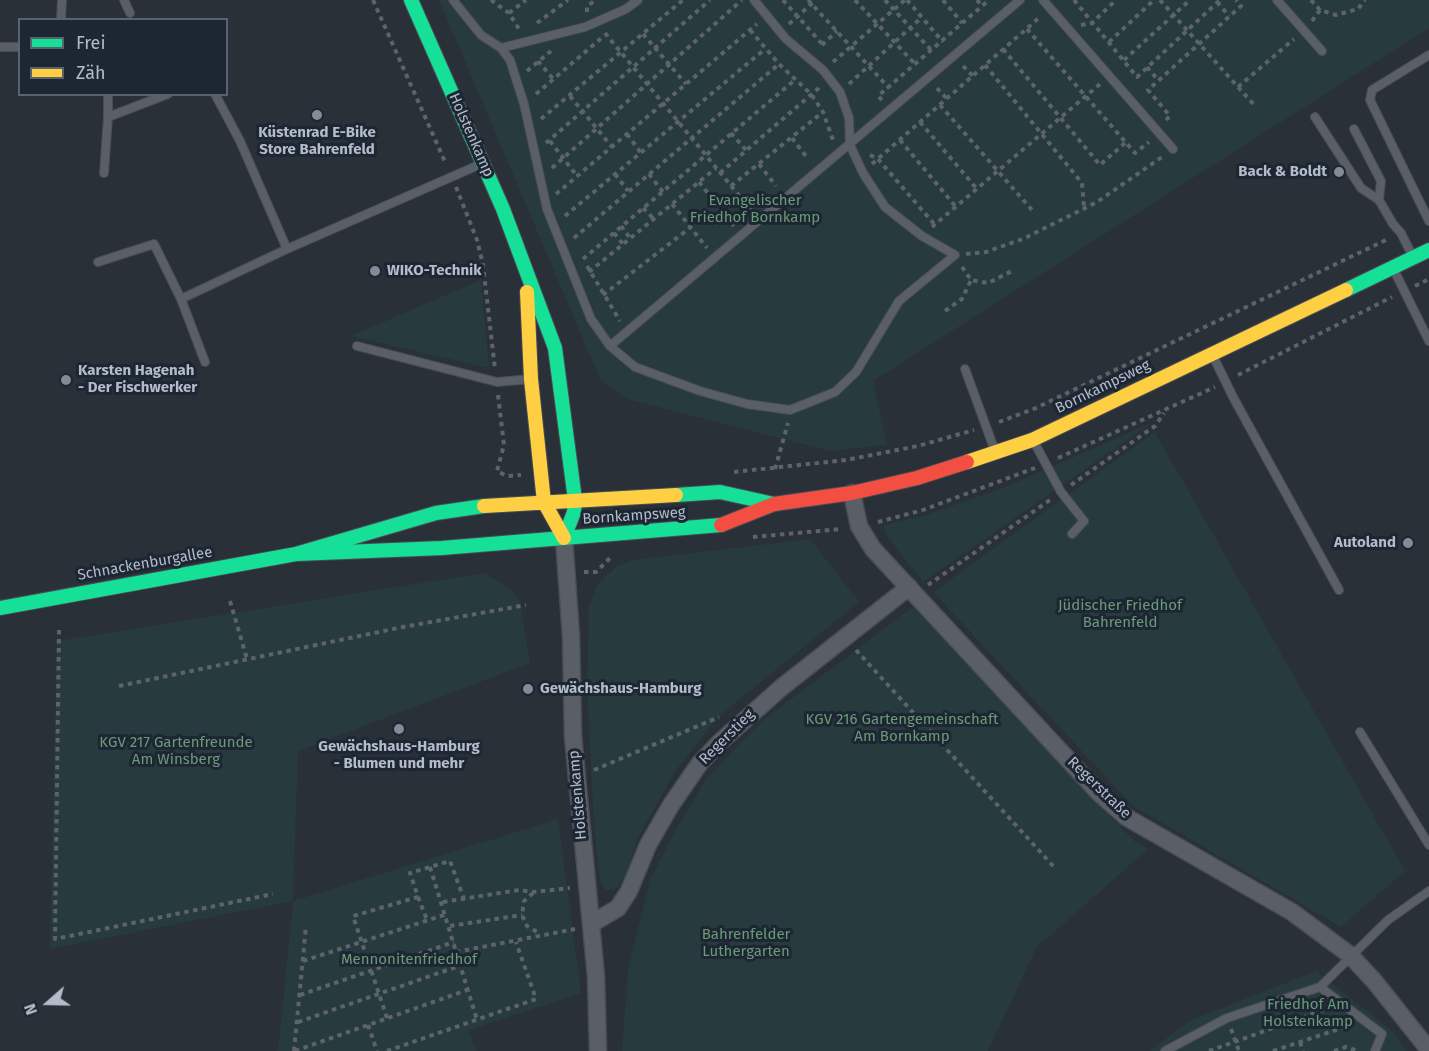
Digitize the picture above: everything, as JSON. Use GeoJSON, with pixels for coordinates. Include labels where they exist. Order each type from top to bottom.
{"type":"FeatureCollection","features":[{"type":"Feature","properties":{"kind":"main road","name":"Holstenkamp"},"geometry":{"type":"LineString","coordinates":[[411,0],[483,163],[555,348],[575,500],[574,512],[564,538]]}},
{"type":"Feature","properties":{"kind":"main road","name":"Bornkampsweg"},"geometry":{"type":"LineString","coordinates":[[564,538],[724,525],[774,504],[852,493],[917,478],[996,454],[1032,440],[1429,249]]}},
{"type":"Feature","properties":{"kind":"main road","name":"Holstenkamp"},"geometry":{"type":"LineString","coordinates":[[526,273],[531,379],[544,502],[564,538]]}},
{"type":"Feature","properties":{"kind":"main road","name":"Bornkampsweg"},"geometry":{"type":"LineString","coordinates":[[544,502],[720,492],[774,504]]}},
{"type":"Feature","properties":{"kind":"main road","name":"Schnackenburgallee"},"geometry":{"type":"LineString","coordinates":[[0,608],[296,555],[436,513],[478,506],[544,502]]}},
{"type":"Feature","properties":{"kind":"main road","name":"Schnackenburgallee"},"geometry":{"type":"LineString","coordinates":[[296,555],[442,548],[564,538]]}},
{"type":"Feature","properties":{"kind":"street","name":"Regerstraße"},"geometry":{"type":"LineString","coordinates":[[852,493],[859,526],[873,549],[1100,794],[1126,817],[1292,912],[1350,955],[1375,982],[1429,1050]]}},
{"type":"Feature","properties":{"kind":"street","name":"Holstenkamp"},"geometry":{"type":"LineString","coordinates":[[564,538],[585,926],[598,1051]]}},
{"type":"Feature","properties":{"kind":"street","name":"Regerstieg"},"geometry":{"type":"LineString","coordinates":[[585,926],[618,909],[629,891],[648,845],[671,805],[700,763],[745,718],[909,586]]}},
{"type":"Feature","properties":{"kind":"lane"},"geometry":{"type":"LineString","coordinates":[[61,18],[62,0]]}},
{"type":"Feature","properties":{"kind":"lane"},"geometry":{"type":"LineString","coordinates":[[124,0],[129,13]]}},
{"type":"Feature","properties":{"kind":"lane"},"geometry":{"type":"LineString","coordinates":[[453,0],[481,35],[501,48],[510,60],[524,104],[546,203],[575,284],[591,319],[610,346],[635,367],[700,391],[747,404],[790,410],[835,392],[856,372],[899,301],[954,255],[922,236],[885,207],[863,173],[850,145],[849,118],[840,92],[823,70],[780,32],[754,0]]}},
{"type":"Feature","properties":{"kind":"lane"},"geometry":{"type":"LineString","coordinates":[[501,48],[523,38],[559,34],[596,22],[626,9],[638,0]]}},
{"type":"Feature","properties":{"kind":"lane"},"geometry":{"type":"LineString","coordinates":[[610,346],[1020,0]]}},
{"type":"Feature","properties":{"kind":"lane"},"geometry":{"type":"LineString","coordinates":[[1043,0],[1173,148]]}},
{"type":"Feature","properties":{"kind":"lane"},"geometry":{"type":"LineString","coordinates":[[1277,0],[1322,51]]}},
{"type":"Feature","properties":{"kind":"lane"},"geometry":{"type":"LineString","coordinates":[[0,46],[18,47]]}},
{"type":"Feature","properties":{"kind":"lane"},"geometry":{"type":"LineString","coordinates":[[1429,55],[1372,90],[1370,100],[1429,221]]}},
{"type":"Feature","properties":{"kind":"lane"},"geometry":{"type":"LineString","coordinates":[[104,173],[108,96]]}},
{"type":"Feature","properties":{"kind":"lane"},"geometry":{"type":"LineString","coordinates":[[108,117],[163,96]]}},
{"type":"Feature","properties":{"kind":"lane"},"geometry":{"type":"LineString","coordinates":[[216,96],[240,141],[287,249]]}},
{"type":"Feature","properties":{"kind":"lane"},"geometry":{"type":"LineString","coordinates":[[1315,117],[1361,188],[1379,200],[1401,233],[1413,257]]}},
{"type":"Feature","properties":{"kind":"lane"},"geometry":{"type":"LineString","coordinates":[[1354,129],[1381,181],[1379,200]]}},
{"type":"Feature","properties":{"kind":"lane"},"geometry":{"type":"LineString","coordinates":[[181,298],[483,163]]}},
{"type":"Feature","properties":{"kind":"lane"},"geometry":{"type":"LineString","coordinates":[[98,262],[154,244],[181,298],[205,362]]}},
{"type":"Feature","properties":{"kind":"lane"},"geometry":{"type":"LineString","coordinates":[[1393,267],[1429,341]]}},
{"type":"Feature","properties":{"kind":"lane"},"geometry":{"type":"LineString","coordinates":[[357,346],[497,382],[531,379]]}},
{"type":"Feature","properties":{"kind":"lane"},"geometry":{"type":"LineString","coordinates":[[1212,354],[1339,590]]}},
{"type":"Feature","properties":{"kind":"lane"},"geometry":{"type":"LineString","coordinates":[[965,369],[996,454]]}},
{"type":"Feature","properties":{"kind":"lane"},"geometry":{"type":"LineString","coordinates":[[1032,440],[1061,492],[1084,521],[1072,534]]}},
{"type":"Feature","properties":{"kind":"lane"},"geometry":{"type":"LineString","coordinates":[[1360,732],[1429,845]]}},
{"type":"Feature","properties":{"kind":"lane"},"geometry":{"type":"LineString","coordinates":[[1165,1051],[1227,1018],[1320,987],[1388,920],[1429,891]]}},
{"type":"Feature","properties":{"kind":"lane"},"geometry":{"type":"LineString","coordinates":[[1320,987],[1382,1034],[1374,1051]]}},
{"type":"Feature","properties":{"kind":"path"},"geometry":{"type":"LineString","coordinates":[[373,0],[452,177],[477,240],[483,265],[504,445],[497,471]]}},
{"type":"Feature","properties":{"kind":"path"},"geometry":{"type":"LineString","coordinates":[[491,0],[509,13],[523,38],[568,0]]}},
{"type":"Feature","properties":{"kind":"path"},"geometry":{"type":"LineString","coordinates":[[509,13],[526,0]]}},
{"type":"Feature","properties":{"kind":"path"},"geometry":{"type":"LineString","coordinates":[[529,128],[683,0]]}},
{"type":"Feature","properties":{"kind":"path"},"geometry":{"type":"LineString","coordinates":[[535,154],[711,0]]}},
{"type":"Feature","properties":{"kind":"path"},"geometry":{"type":"LineString","coordinates":[[560,200],[558,192],[540,180],[742,0]]}},
{"type":"Feature","properties":{"kind":"path"},"geometry":{"type":"LineString","coordinates":[[783,0],[823,45]]}},
{"type":"Feature","properties":{"kind":"path"},"geometry":{"type":"LineString","coordinates":[[855,0],[915,64]]}},
{"type":"Feature","properties":{"kind":"path"},"geometry":{"type":"LineString","coordinates":[[885,0],[944,65]]}},
{"type":"Feature","properties":{"kind":"path"},"geometry":{"type":"LineString","coordinates":[[823,70],[906,0],[954,56]]}},
{"type":"Feature","properties":{"kind":"path"},"geometry":{"type":"LineString","coordinates":[[943,0],[962,23]]}},
{"type":"Feature","properties":{"kind":"path"},"geometry":{"type":"LineString","coordinates":[[878,96],[989,0]]}},
{"type":"Feature","properties":{"kind":"path"},"geometry":{"type":"LineString","coordinates":[[1074,0],[1137,76],[1219,1],[1229,16]]}},
{"type":"Feature","properties":{"kind":"path"},"geometry":{"type":"LineString","coordinates":[[1092,23],[1116,0]]}},
{"type":"Feature","properties":{"kind":"path"},"geometry":{"type":"LineString","coordinates":[[1109,42],[1154,0]]}},
{"type":"Feature","properties":{"kind":"path"},"geometry":{"type":"LineString","coordinates":[[1160,0],[1255,106]]}},
{"type":"Feature","properties":{"kind":"path"},"geometry":{"type":"LineString","coordinates":[[1124,60],[1190,0]]}},
{"type":"Feature","properties":{"kind":"path"},"geometry":{"type":"LineString","coordinates":[[1156,128],[1170,116],[1148,90],[1241,6],[1236,0]]}},
{"type":"Feature","properties":{"kind":"path"},"geometry":{"type":"LineString","coordinates":[[1311,0],[1320,10],[1336,15],[1358,9],[1365,0]]}},
{"type":"Feature","properties":{"kind":"path"},"geometry":{"type":"LineString","coordinates":[[780,32],[812,1],[901,101]]}},
{"type":"Feature","properties":{"kind":"path"},"geometry":{"type":"LineString","coordinates":[[863,173],[1050,8]]}},
{"type":"Feature","properties":{"kind":"path"},"geometry":{"type":"LineString","coordinates":[[546,203],[766,16]]}},
{"type":"Feature","properties":{"kind":"path"},"geometry":{"type":"LineString","coordinates":[[840,92],[922,17]]}},
{"type":"Feature","properties":{"kind":"path"},"geometry":{"type":"LineString","coordinates":[[596,22],[759,220]]}},
{"type":"Feature","properties":{"kind":"path"},"geometry":{"type":"LineString","coordinates":[[1027,29],[1135,153]]}},
{"type":"Feature","properties":{"kind":"path"},"geometry":{"type":"LineString","coordinates":[[750,30],[779,64],[811,94],[823,112],[833,140]]}},
{"type":"Feature","properties":{"kind":"path"},"geometry":{"type":"LineString","coordinates":[[809,58],[837,31]]}},
{"type":"Feature","properties":{"kind":"path"},"geometry":{"type":"LineString","coordinates":[[517,79],[554,48],[559,34]]}},
{"type":"Feature","properties":{"kind":"path"},"geometry":{"type":"LineString","coordinates":[[524,104],[606,34]]}},
{"type":"Feature","properties":{"kind":"path"},"geometry":{"type":"LineString","coordinates":[[642,34],[686,84]]}},
{"type":"Feature","properties":{"kind":"path"},"geometry":{"type":"LineString","coordinates":[[1238,87],[1300,35]]}},
{"type":"Feature","properties":{"kind":"path"},"geometry":{"type":"LineString","coordinates":[[565,216],[765,49]]}},
{"type":"Feature","properties":{"kind":"path"},"geometry":{"type":"LineString","coordinates":[[1003,49],[1100,165],[1126,142]]}},
{"type":"Feature","properties":{"kind":"path"},"geometry":{"type":"LineString","coordinates":[[538,62],[554,80]]}},
{"type":"Feature","properties":{"kind":"path"},"geometry":{"type":"LineString","coordinates":[[574,238],[779,64]]}},
{"type":"Feature","properties":{"kind":"path"},"geometry":{"type":"LineString","coordinates":[[985,65],[1082,183],[1084,208]]}},
{"type":"Feature","properties":{"kind":"path"},"geometry":{"type":"LineString","coordinates":[[1147,68],[1158,80]]}},
{"type":"Feature","properties":{"kind":"path"},"geometry":{"type":"LineString","coordinates":[[922,236],[1110,75]]}},
{"type":"Feature","properties":{"kind":"path"},"geometry":{"type":"LineString","coordinates":[[720,173],[829,78]]}},
{"type":"Feature","properties":{"kind":"path"},"geometry":{"type":"LineString","coordinates":[[583,259],[796,79]]}},
{"type":"Feature","properties":{"kind":"path"},"geometry":{"type":"LineString","coordinates":[[570,96],[612,147]]}},
{"type":"Feature","properties":{"kind":"path"},"geometry":{"type":"LineString","coordinates":[[940,105],[1032,210]]}},
{"type":"Feature","properties":{"kind":"path"},"geometry":{"type":"LineString","coordinates":[[731,186],[823,112]]}},
{"type":"Feature","properties":{"kind":"path"},"geometry":{"type":"LineString","coordinates":[[920,122],[977,189]]}},
{"type":"Feature","properties":{"kind":"path"},"geometry":{"type":"LineString","coordinates":[[731,133],[746,150]]}},
{"type":"Feature","properties":{"kind":"path"},"geometry":{"type":"LineString","coordinates":[[627,134],[641,153]]}},
{"type":"Feature","properties":{"kind":"path"},"geometry":{"type":"LineString","coordinates":[[792,138],[808,159]]}},
{"type":"Feature","properties":{"kind":"path"},"geometry":{"type":"LineString","coordinates":[[900,140],[956,207]]}},
{"type":"Feature","properties":{"kind":"path"},"geometry":{"type":"LineString","coordinates":[[550,141],[577,176]]}},
{"type":"Feature","properties":{"kind":"path"},"geometry":{"type":"LineString","coordinates":[[850,145],[878,159],[935,225]]}},
{"type":"Feature","properties":{"kind":"path"},"geometry":{"type":"LineString","coordinates":[[1014,270],[988,283],[970,280],[954,255],[986,252],[1006,245],[1097,202],[1173,148]]}},
{"type":"Feature","properties":{"kind":"path"},"geometry":{"type":"LineString","coordinates":[[759,164],[776,186]]}},
{"type":"Feature","properties":{"kind":"path"},"geometry":{"type":"LineString","coordinates":[[575,284],[716,168]]}},
{"type":"Feature","properties":{"kind":"path"},"geometry":{"type":"LineString","coordinates":[[615,174],[628,191]]}},
{"type":"Feature","properties":{"kind":"path"},"geometry":{"type":"LineString","coordinates":[[649,174],[663,192]]}},
{"type":"Feature","properties":{"kind":"path"},"geometry":{"type":"LineString","coordinates":[[699,182],[741,235]]}},
{"type":"Feature","properties":{"kind":"path"},"geometry":{"type":"LineString","coordinates":[[672,204],[708,249],[700,256],[706,265]]}},
{"type":"Feature","properties":{"kind":"path"},"geometry":{"type":"LineString","coordinates":[[563,208],[583,259],[621,321],[612,324],[619,339]]}},
{"type":"Feature","properties":{"kind":"path"},"geometry":{"type":"LineString","coordinates":[[643,208],[654,219]]}},
{"type":"Feature","properties":{"kind":"path"},"geometry":{"type":"LineString","coordinates":[[621,226],[630,238]]}},
{"type":"Feature","properties":{"kind":"path"},"geometry":{"type":"LineString","coordinates":[[603,295],[691,227]]}},
{"type":"Feature","properties":{"kind":"path"},"geometry":{"type":"LineString","coordinates":[[614,233],[623,244]]}},
{"type":"Feature","properties":{"kind":"path"},"geometry":{"type":"LineString","coordinates":[[731,472],[846,460],[918,446],[986,427],[1036,408],[1401,233]]}},
{"type":"Feature","properties":{"kind":"path"},"geometry":{"type":"LineString","coordinates":[[945,311],[962,298],[970,280]]}},
{"type":"Feature","properties":{"kind":"path"},"geometry":{"type":"LineString","coordinates":[[879,522],[1000,484],[1164,412],[1404,291]]}},
{"type":"Feature","properties":{"kind":"path"},"geometry":{"type":"LineString","coordinates":[[775,469],[785,438],[790,410]]}},
{"type":"Feature","properties":{"kind":"path"},"geometry":{"type":"LineString","coordinates":[[909,586],[927,585],[1155,426],[1164,412]]}},
{"type":"Feature","properties":{"kind":"path"},"geometry":{"type":"LineString","coordinates":[[230,601],[247,659]]}},
{"type":"Feature","properties":{"kind":"path"},"geometry":{"type":"LineString","coordinates":[[119,686],[526,605]]}},
{"type":"Feature","properties":{"kind":"path"},"geometry":{"type":"LineString","coordinates":[[59,630],[55,939],[273,894]]}},
{"type":"Feature","properties":{"kind":"path"},"geometry":{"type":"LineString","coordinates":[[845,638],[1054,867]]}},
{"type":"Feature","properties":{"kind":"path"},"geometry":{"type":"LineString","coordinates":[[576,778],[731,712],[745,718]]}},
{"type":"Feature","properties":{"kind":"path"},"geometry":{"type":"LineString","coordinates":[[427,920],[410,873],[450,861],[464,899]]}},
{"type":"Feature","properties":{"kind":"path"},"geometry":{"type":"LineString","coordinates":[[430,867],[447,914],[459,966],[477,1020]]}},
{"type":"Feature","properties":{"kind":"path"},"geometry":{"type":"LineString","coordinates":[[443,902],[519,890],[533,892],[574,887]]}},
{"type":"Feature","properties":{"kind":"path"},"geometry":{"type":"LineString","coordinates":[[533,892],[524,901],[522,915],[527,926],[540,934]]}},
{"type":"Feature","properties":{"kind":"path"},"geometry":{"type":"LineString","coordinates":[[387,1018],[353,916],[418,897]]}},
{"type":"Feature","properties":{"kind":"path"},"geometry":{"type":"LineString","coordinates":[[303,961],[447,914]]}},
{"type":"Feature","properties":{"kind":"path"},"geometry":{"type":"LineString","coordinates":[[450,926],[522,915]]}},
{"type":"Feature","properties":{"kind":"path"},"geometry":{"type":"LineString","coordinates":[[306,926],[294,1051],[467,990]]}},
{"type":"Feature","properties":{"kind":"path"},"geometry":{"type":"LineString","coordinates":[[456,952],[516,942],[540,934],[585,926]]}},
{"type":"Feature","properties":{"kind":"path"},"geometry":{"type":"LineString","coordinates":[[300,995],[454,942]]}},
{"type":"Feature","properties":{"kind":"path"},"geometry":{"type":"LineString","coordinates":[[387,1051],[536,999],[516,942]]}},
{"type":"Feature","properties":{"kind":"path"},"geometry":{"type":"LineString","coordinates":[[298,1022],[459,966]]}},
{"type":"Feature","properties":{"kind":"path"},"geometry":{"type":"LineString","coordinates":[[1209,1051],[1341,1004]]}},
{"type":"Feature","properties":{"kind":"path"},"geometry":{"type":"LineString","coordinates":[[1227,1018],[1239,1051]]}},
{"type":"Feature","properties":{"kind":"path"},"geometry":{"type":"LineString","coordinates":[[1273,1051],[1363,1020]]}},
{"type":"Feature","properties":{"kind":"path"},"geometry":{"type":"LineString","coordinates":[[368,1025],[377,1051]]}},
{"type":"Feature","properties":{"kind":"path"},"geometry":{"type":"LineString","coordinates":[[1300,1042],[1303,1051]]}},
{"type":"Feature","properties":{"kind":"path"},"geometry":{"type":"LineString","coordinates":[[1334,1051],[1346,1049],[1358,1051]]}},
{"type":"Feature","properties":{"kind":"green space","name":"Evangelischer Friedhof Bornkamp"},"geometry":{"type":"Polygon","coordinates":[[[439,0],[1429,0],[1429,28],[873,381],[887,445],[830,451],[627,399],[600,379],[439,0]]]}},
{"type":"Feature","properties":{"kind":"green space"},"geometry":{"type":"Polygon","coordinates":[[[481,280],[489,368],[351,336],[481,280]]]}},
{"type":"Feature","properties":{"kind":"green space"},"geometry":{"type":"Polygon","coordinates":[[[1153,422],[923,582],[886,535],[883,526],[925,515],[1001,489],[1153,422]]]}},
{"type":"Feature","properties":{"kind":"green space","name":"Jüdischer Friedhof Bahrenfeld"},"geometry":{"type":"Polygon","coordinates":[[[1155,432],[1405,871],[1341,927],[1133,806],[933,592],[1155,432]]]}},
{"type":"Feature","properties":{"kind":"green space"},"geometry":{"type":"Polygon","coordinates":[[[810,539],[859,602],[719,716],[676,770],[639,836],[625,876],[613,890],[605,890],[600,881],[594,826],[587,684],[589,607],[597,585],[617,566],[633,560],[810,539]]]}},
{"type":"Feature","properties":{"kind":"green space","name":"KGV 217 Gartenfreunde Am Winsberg"},"geometry":{"type":"Polygon","coordinates":[[[484,573],[510,589],[520,602],[530,663],[298,751],[293,901],[50,949],[57,641],[484,573]]]}},
{"type":"Feature","properties":{"kind":"green space"},"geometry":{"type":"Polygon","coordinates":[[[913,607],[1134,841],[1148,849],[1036,948],[988,1051],[622,1051],[628,968],[650,881],[675,831],[706,779],[763,720],[913,607]]]}},
{"type":"Feature","properties":{"kind":"green space","name":"Mennonitenfriedhof"},"geometry":{"type":"Polygon","coordinates":[[[558,819],[581,993],[469,1030],[476,1051],[278,1051],[293,901],[558,819]]]}},
{"type":"Feature","properties":{"kind":"green space","name":"Friedhof Am Holstenkamp"},"geometry":{"type":"Polygon","coordinates":[[[1316,971],[1391,1030],[1407,1051],[1150,1051],[1189,1021],[1316,971]]]}},
{"type":"Feature","properties":{"kind":"traffic: fast"},"geometry":{"type":"LineString","coordinates":[[411,0],[503,209],[555,348],[575,500],[574,512],[564,538]]}},
{"type":"Feature","properties":{"kind":"traffic: fast"},"geometry":{"type":"LineString","coordinates":[[1346,290],[1429,250]]}},
{"type":"Feature","properties":{"kind":"traffic: fast"},"geometry":{"type":"LineString","coordinates":[[676,495],[720,492],[774,504]]}},
{"type":"Feature","properties":{"kind":"traffic: fast"},"geometry":{"type":"LineString","coordinates":[[0,608],[296,554],[436,513],[484,506]]}},
{"type":"Feature","properties":{"kind":"traffic: fast"},"geometry":{"type":"LineString","coordinates":[[296,554],[442,548],[721,525]]}},
{"type":"Feature","properties":{"kind":"traffic: slow"},"geometry":{"type":"LineString","coordinates":[[967,462],[1032,440],[1346,290]]}},
{"type":"Feature","properties":{"kind":"traffic: slow"},"geometry":{"type":"LineString","coordinates":[[527,292],[531,379],[544,502],[564,538]]}},
{"type":"Feature","properties":{"kind":"traffic: slow"},"geometry":{"type":"LineString","coordinates":[[484,506],[676,495]]}},
{"type":"Feature","properties":{"kind":"traffic: jam"},"geometry":{"type":"LineString","coordinates":[[721,525],[774,504],[852,493],[917,478],[967,462]]}},
{"type":"Feature","properties":{"kind":"place","name":"Küstenrad E-Bike Store Bahrenfeld"},"geometry":{"type":"Point","coordinates":[317,115]}},
{"type":"Feature","properties":{"kind":"place","name":"Back & Boldt"},"geometry":{"type":"Point","coordinates":[1339,172]}},
{"type":"Feature","properties":{"kind":"place","name":"WIKO-Technik"},"geometry":{"type":"Point","coordinates":[375,271]}},
{"type":"Feature","properties":{"kind":"place","name":"Karsten Hagenah - Der Fischwerker"},"geometry":{"type":"Point","coordinates":[66,380]}},
{"type":"Feature","properties":{"kind":"place","name":"Autoland"},"geometry":{"type":"Point","coordinates":[1408,543]}},
{"type":"Feature","properties":{"kind":"place","name":"Gewächshaus-Hamburg"},"geometry":{"type":"Point","coordinates":[528,689]}},
{"type":"Feature","properties":{"kind":"place","name":"Gewächshaus-Hamburg - Blumen und mehr"},"geometry":{"type":"Point","coordinates":[399,729]}},
{"type":"Feature","properties":{"kind":"park label","name":"KGV 216 Gartengemeinschaft Am Bornkamp"},"geometry":{"type":"Point","coordinates":[902,728]}},
{"type":"Feature","properties":{"kind":"park label","name":"Bahrenfelder Luthergarten"},"geometry":{"type":"Point","coordinates":[746,944]}}]}
